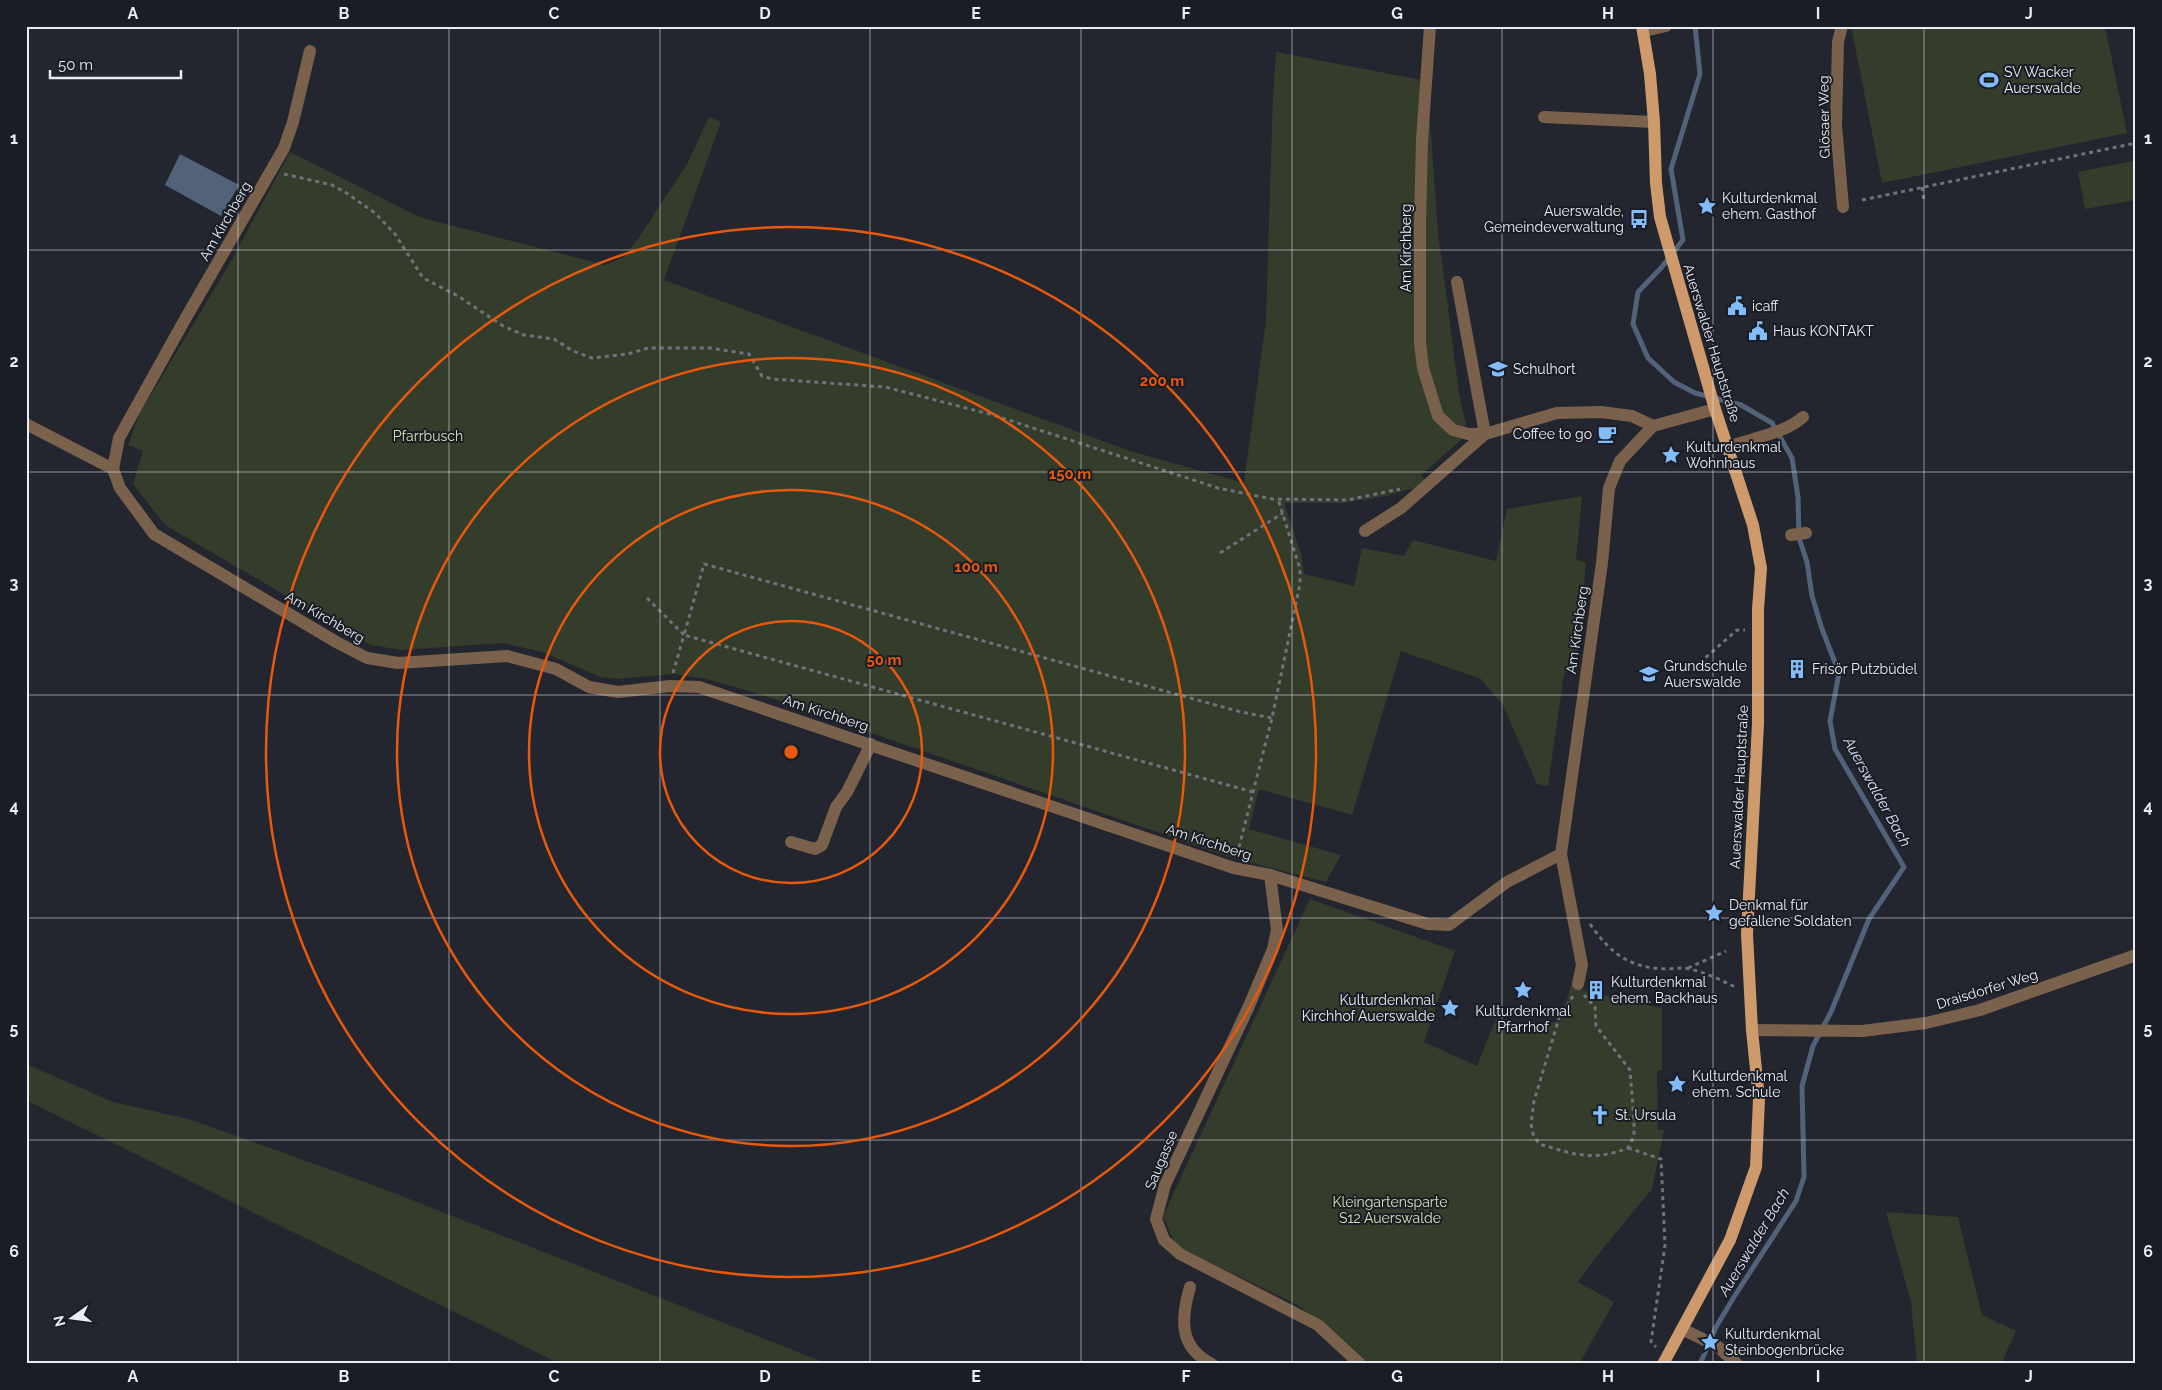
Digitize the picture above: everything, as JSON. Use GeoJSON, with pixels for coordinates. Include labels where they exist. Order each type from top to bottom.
{"type":"FeatureCollection","features":[{"type":"Feature","properties":{"kind":"main road","name":"Auerswalder Hauptstraße"},"geometry":{"type":"LineString","coordinates":[[1643,29],[1654,122],[1656,183],[1665,240],[1715,408],[1753,524],[1761,568],[1758,630],[1758,719],[1747,934],[1752,1030],[1759,1099],[1756,1167],[1730,1240],[1665,1361]]}},
{"type":"Feature","properties":{"kind":"street","name":"Am Kirchberg"},"geometry":{"type":"LineString","coordinates":[[1430,26],[1422,140],[1420,344],[1423,368],[1438,416],[1453,430],[1468,434],[1485,434],[1557,413],[1602,412],[1632,416],[1653,426],[1620,461],[1608,488],[1602,563],[1561,854],[1582,965],[1576,988]]}},
{"type":"Feature","properties":{"kind":"street"},"geometry":{"type":"LineString","coordinates":[[1643,29],[1666,26]]}},
{"type":"Feature","properties":{"kind":"street","name":"Glösaer Weg"},"geometry":{"type":"LineString","coordinates":[[1842,26],[1838,42],[1836,125],[1843,207]]}},
{"type":"Feature","properties":{"kind":"street","name":"Am Kirchberg"},"geometry":{"type":"LineString","coordinates":[[310,51],[293,122],[284,148],[119,438],[113,469],[120,488],[154,534],[338,643],[367,658],[398,663],[508,656],[556,669],[589,687],[618,692],[670,686],[699,687],[1234,868],[1270,876],[1428,924],[1449,925],[1507,882],[1561,854]]}},
{"type":"Feature","properties":{"kind":"street"},"geometry":{"type":"LineString","coordinates":[[1544,117],[1654,122]]}},
{"type":"Feature","properties":{"kind":"street"},"geometry":{"type":"LineString","coordinates":[[1457,282],[1485,434]]}},
{"type":"Feature","properties":{"kind":"street"},"geometry":{"type":"LineString","coordinates":[[1653,426],[1715,408]]}},
{"type":"Feature","properties":{"kind":"street"},"geometry":{"type":"LineString","coordinates":[[1728,447],[1793,425],[1803,417]]}},
{"type":"Feature","properties":{"kind":"street"},"geometry":{"type":"LineString","coordinates":[[26,424],[113,469]]}},
{"type":"Feature","properties":{"kind":"street","name":"Am Kirchberg"},"geometry":{"type":"LineString","coordinates":[[1365,531],[1401,508],[1485,434]]}},
{"type":"Feature","properties":{"kind":"street"},"geometry":{"type":"LineString","coordinates":[[1791,535],[1806,533]]}},
{"type":"Feature","properties":{"kind":"street"},"geometry":{"type":"LineString","coordinates":[[792,842],[815,849],[822,845],[836,807],[847,792],[871,744]]}},
{"type":"Feature","properties":{"kind":"street","name":"Saugasse"},"geometry":{"type":"LineString","coordinates":[[1270,876],[1277,930],[1273,948],[1249,1006],[1165,1185],[1156,1219],[1164,1240],[1180,1254],[1318,1325],[1360,1364]]}},
{"type":"Feature","properties":{"kind":"street","name":"Draisdorfer Weg"},"geometry":{"type":"LineString","coordinates":[[1752,1030],[1862,1031],[1926,1023],[1980,1010],[2136,955]]}},
{"type":"Feature","properties":{"kind":"street"},"geometry":{"type":"LineString","coordinates":[[1190,1287],[1183,1311],[1184,1327],[1193,1350],[1210,1363]]}},
{"type":"Feature","properties":{"kind":"street"},"geometry":{"type":"LineString","coordinates":[[1682,1329],[1717,1346],[1737,1364]]}},
{"type":"Feature","properties":{"kind":"path"},"geometry":{"type":"LineString","coordinates":[[1862,200],[2136,143]]}},
{"type":"Feature","properties":{"kind":"path"},"geometry":{"type":"LineString","coordinates":[[272,170],[332,185],[346,192],[375,212],[395,234],[423,278],[458,296],[503,326],[524,335],[554,339],[573,351],[592,358],[628,354],[648,348],[710,348],[749,354],[762,376],[772,379],[885,387],[993,415],[1218,488],[1278,499],[1347,500],[1405,488]]}},
{"type":"Feature","properties":{"kind":"path"},"geometry":{"type":"LineString","coordinates":[[1922,188],[1924,200]]}},
{"type":"Feature","properties":{"kind":"path"},"geometry":{"type":"LineString","coordinates":[[1234,868],[1272,718],[1300,584],[1300,569],[1278,499]]}},
{"type":"Feature","properties":{"kind":"path"},"geometry":{"type":"LineString","coordinates":[[1220,553],[1283,513]]}},
{"type":"Feature","properties":{"kind":"path"},"geometry":{"type":"LineString","coordinates":[[670,686],[704,564],[1240,712],[1272,718]]}},
{"type":"Feature","properties":{"kind":"path"},"geometry":{"type":"LineString","coordinates":[[648,598],[684,635],[1253,792]]}},
{"type":"Feature","properties":{"kind":"path"},"geometry":{"type":"LineString","coordinates":[[1685,668],[1696,666],[1737,630],[1758,630]]}},
{"type":"Feature","properties":{"kind":"path"},"geometry":{"type":"LineString","coordinates":[[1588,921],[1604,945],[1621,957],[1640,966],[1664,969],[1688,968],[1726,950]]}},
{"type":"Feature","properties":{"kind":"path"},"geometry":{"type":"LineString","coordinates":[[1688,968],[1750,994]]}},
{"type":"Feature","properties":{"kind":"path"},"geometry":{"type":"LineString","coordinates":[[1628,1148],[1634,1136],[1630,1070],[1596,1026],[1595,1007],[1576,988],[1559,1018],[1534,1101],[1531,1124],[1533,1134],[1539,1144],[1576,1156],[1610,1155],[1628,1148],[1661,1159],[1665,1245],[1652,1342],[1665,1361]]}},
{"type":"Feature","properties":{"kind":"green space","name":"SV Wacker Auerswalde"},"geometry":{"type":"Polygon","coordinates":[[[1851,26],[2105,26],[2127,133],[1882,183],[1851,26]]]}},
{"type":"Feature","properties":{"kind":"green space","name":"Pfarrbusch"},"geometry":{"type":"Polygon","coordinates":[[[1276,52],[1427,81],[1438,232],[1459,393],[1468,434],[1421,475],[1429,484],[1386,496],[1343,503],[1284,503],[1301,554],[1304,574],[1354,586],[1362,548],[1404,556],[1413,540],[1496,561],[1507,509],[1582,496],[1576,560],[1586,563],[1579,641],[1574,666],[1564,674],[1548,786],[1537,784],[1503,705],[1481,679],[1401,651],[1352,815],[1259,789],[1249,829],[1341,855],[1326,882],[1226,856],[759,694],[707,679],[674,674],[616,679],[600,677],[543,652],[503,643],[402,650],[370,645],[165,525],[133,484],[143,451],[128,445],[140,413],[230,263],[290,152],[419,217],[605,265],[624,257],[638,239],[687,164],[709,117],[721,122],[664,280],[1130,451],[1244,483],[1266,320],[1276,52]]]}},
{"type":"Feature","properties":{"kind":"green space"},"geometry":{"type":"Polygon","coordinates":[[[2133,161],[2136,176],[2136,200],[2085,209],[2078,172],[2133,161]]]}},
{"type":"Feature","properties":{"kind":"green space","name":"Kleingartensparte S12 Auerswalde"},"geometry":{"type":"Polygon","coordinates":[[[1310,899],[1455,951],[1424,1042],[1477,1066],[1496,1019],[1521,1028],[1561,1021],[1571,985],[1602,998],[1603,995],[1662,1008],[1662,1070],[1657,1071],[1658,1130],[1664,1130],[1652,1189],[1578,1282],[1614,1302],[1579,1364],[1366,1364],[1339,1337],[1296,1304],[1176,1246],[1163,1216],[1310,899]]]}},
{"type":"Feature","properties":{"kind":"green space"},"geometry":{"type":"Polygon","coordinates":[[[26,1064],[113,1102],[189,1119],[384,1189],[828,1364],[560,1364],[26,1100],[26,1064]]]}},
{"type":"Feature","properties":{"kind":"green space"},"geometry":{"type":"Polygon","coordinates":[[[1886,1212],[1958,1217],[1982,1315],[2016,1331],[2001,1364],[1917,1364],[1911,1302],[1886,1212]]]}},
{"type":"Feature","properties":{"kind":"water"},"geometry":{"type":"Polygon","coordinates":[[[180,154],[239,185],[221,216],[165,185],[180,154]]]}},
{"type":"Feature","properties":{"kind":"waterway","name":"Auerswalder Bach"},"geometry":{"type":"LineString","coordinates":[[1695,26],[1700,74],[1671,169],[1683,240],[1661,268],[1638,292],[1633,324],[1648,358],[1674,382],[1695,393],[1741,405],[1772,423],[1792,458],[1798,497],[1799,538],[1807,562],[1812,596],[1839,673],[1830,721],[1835,749],[1904,867],[1869,919],[1831,1012],[1813,1046],[1802,1086],[1804,1177],[1796,1201],[1716,1327],[1700,1364]]}},
{"type":"Feature","properties":{"kind":"place","name":"SV Wacker Auerswalde"},"geometry":{"type":"Point","coordinates":[1989,80]}},
{"type":"Feature","properties":{"kind":"place","name":"Kulturdenkmal ehem. Gasthof"},"geometry":{"type":"Point","coordinates":[1707,206]}},
{"type":"Feature","properties":{"kind":"place","name":"Auerswalde, Gemeindeverwaltung"},"geometry":{"type":"Point","coordinates":[1639,219]}},
{"type":"Feature","properties":{"kind":"place","name":"icaff"},"geometry":{"type":"Point","coordinates":[1737,306]}},
{"type":"Feature","properties":{"kind":"place","name":"Haus KONTAKT"},"geometry":{"type":"Point","coordinates":[1758,331]}},
{"type":"Feature","properties":{"kind":"place","name":"Schulhort"},"geometry":{"type":"Point","coordinates":[1498,369]}},
{"type":"Feature","properties":{"kind":"place","name":"Coffee to go"},"geometry":{"type":"Point","coordinates":[1607,434]}},
{"type":"Feature","properties":{"kind":"place","name":"Kulturdenkmal Wohnhaus"},"geometry":{"type":"Point","coordinates":[1671,455]}},
{"type":"Feature","properties":{"kind":"place","name":"Frisör Putzbüdel"},"geometry":{"type":"Point","coordinates":[1797,669]}},
{"type":"Feature","properties":{"kind":"place","name":"Grundschule Auerswalde"},"geometry":{"type":"Point","coordinates":[1649,674]}},
{"type":"Feature","properties":{"kind":"place","name":"Denkmal für gefallene Soldaten"},"geometry":{"type":"Point","coordinates":[1714,913]}},
{"type":"Feature","properties":{"kind":"place","name":"Kulturdenkmal Pfarrhof"},"geometry":{"type":"Point","coordinates":[1523,990]}},
{"type":"Feature","properties":{"kind":"place","name":"Kulturdenkmal ehem. Backhaus"},"geometry":{"type":"Point","coordinates":[1596,990]}},
{"type":"Feature","properties":{"kind":"place","name":"Kulturdenkmal Kirchhof Auerswalde"},"geometry":{"type":"Point","coordinates":[1450,1008]}},
{"type":"Feature","properties":{"kind":"place","name":"Kulturdenkmal ehem. Schule"},"geometry":{"type":"Point","coordinates":[1677,1084]}},
{"type":"Feature","properties":{"kind":"place","name":"St. Ursula"},"geometry":{"type":"Point","coordinates":[1600,1115]}},
{"type":"Feature","properties":{"kind":"place","name":"Kulturdenkmal Steinbogenbrücke"},"geometry":{"type":"Point","coordinates":[1710,1342]}}]}
